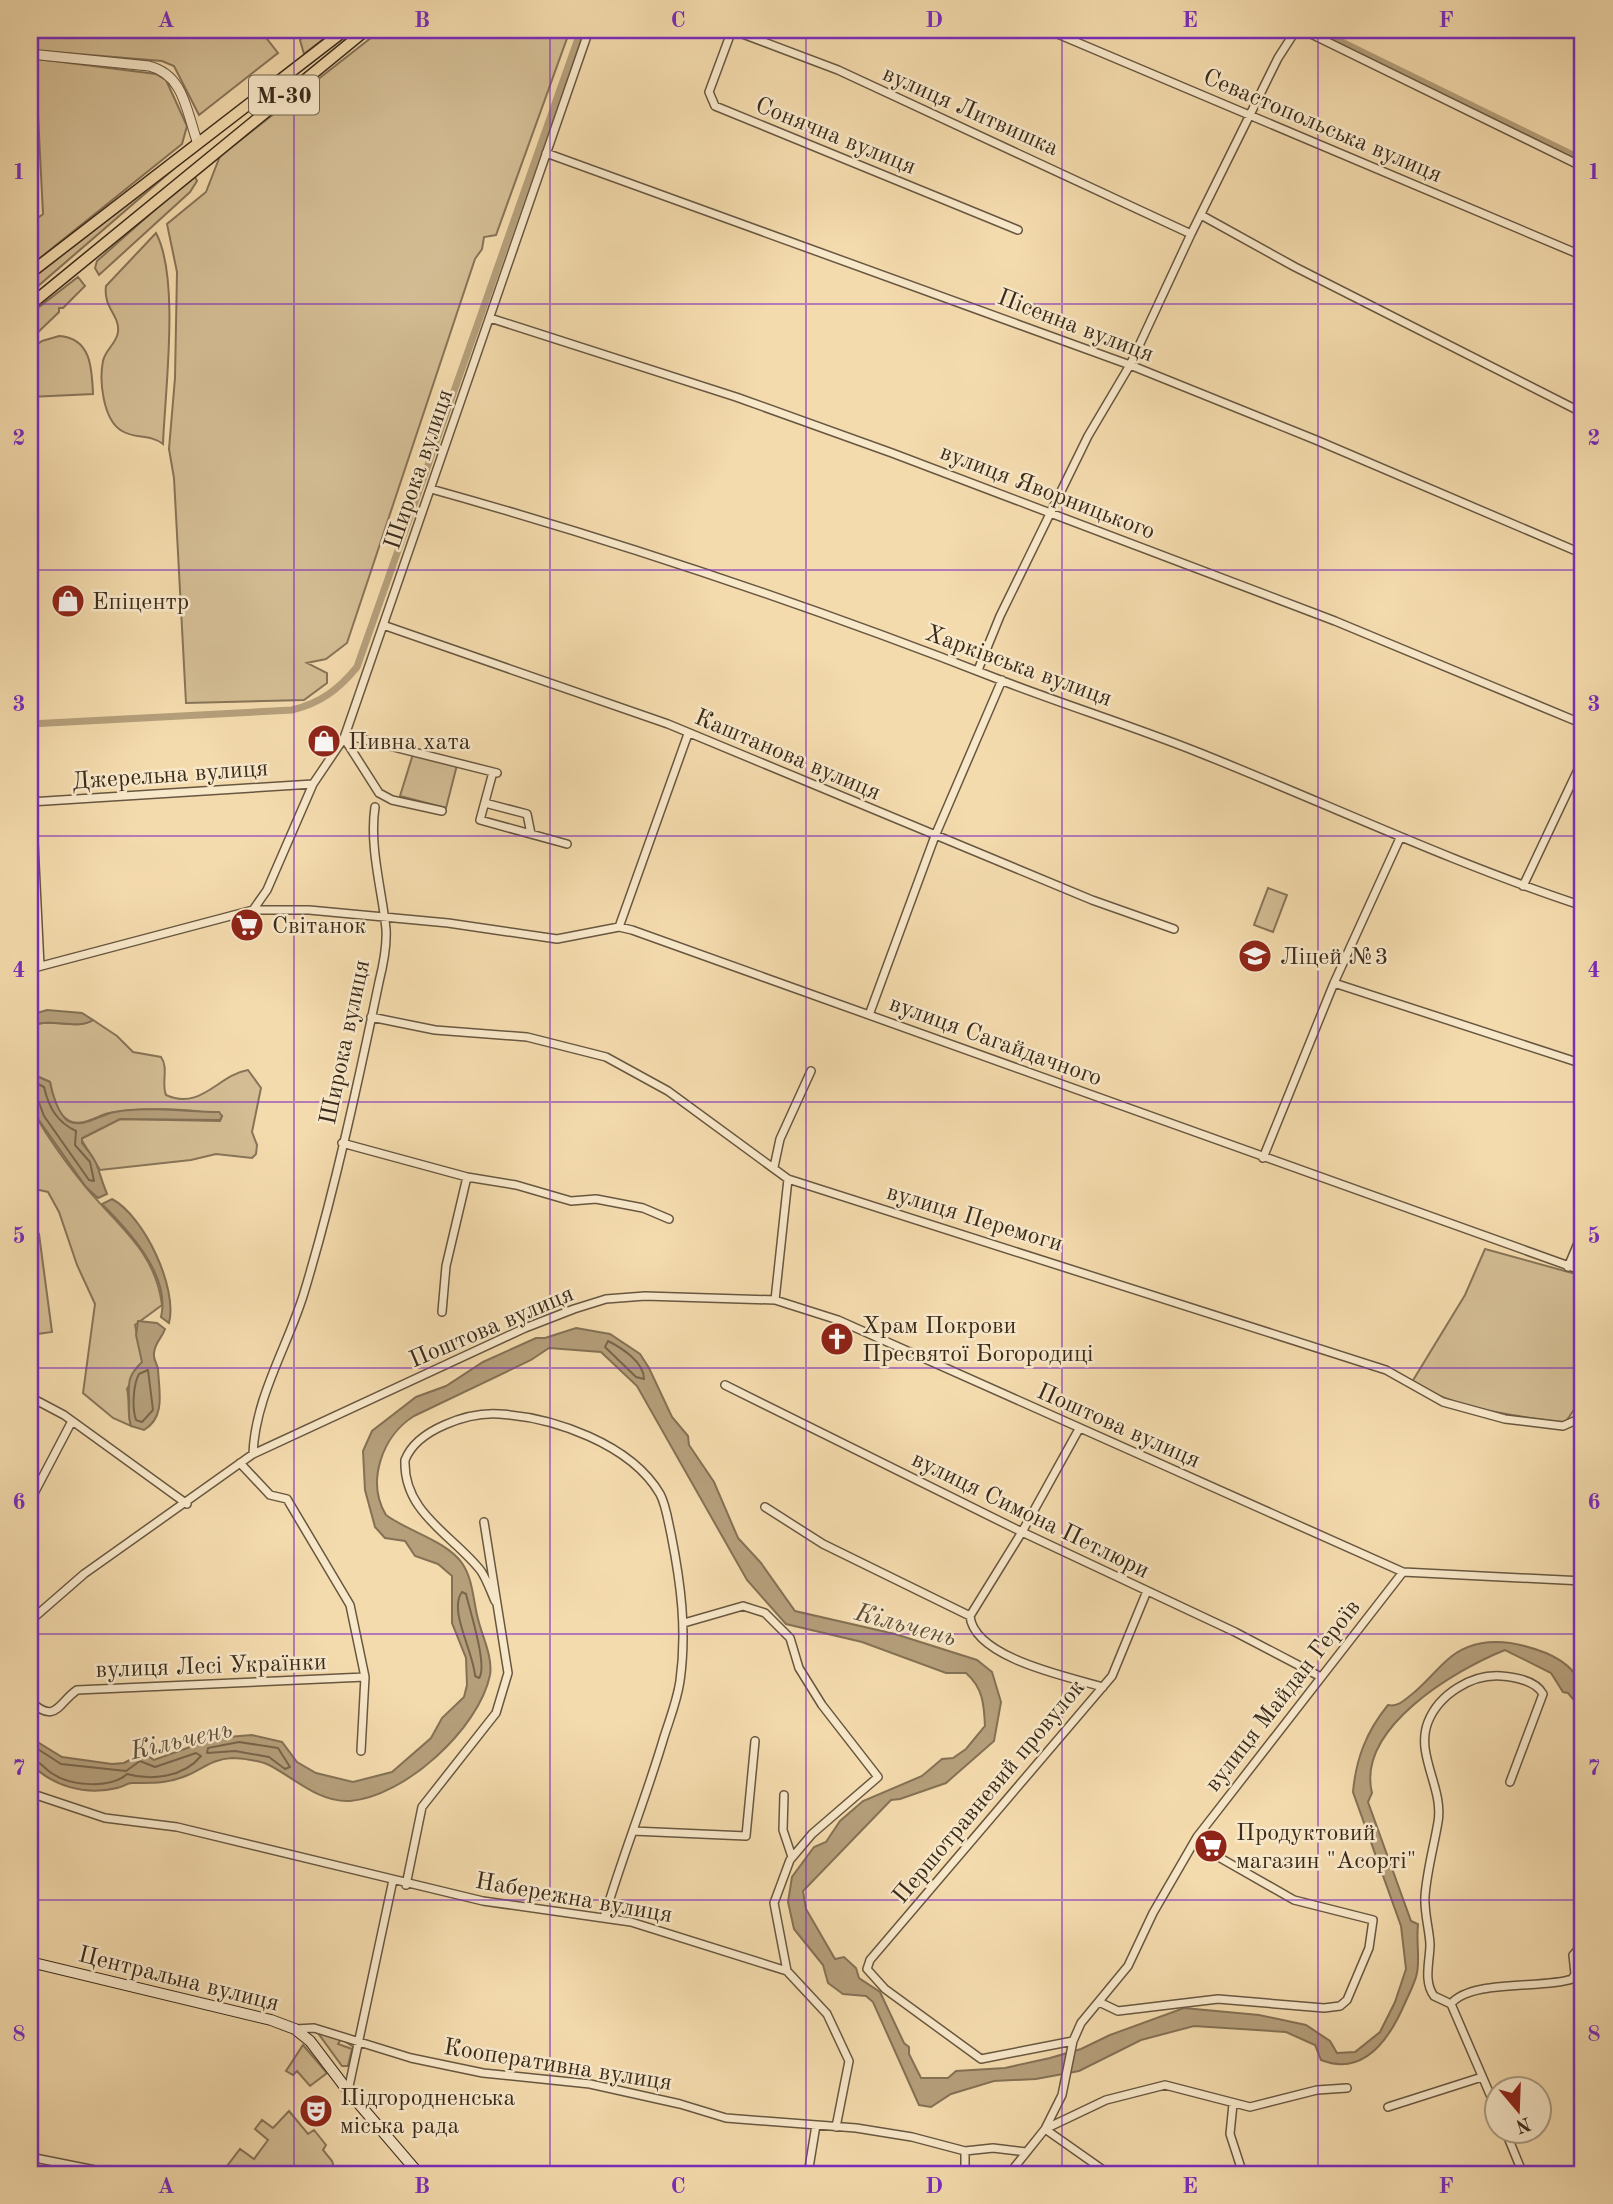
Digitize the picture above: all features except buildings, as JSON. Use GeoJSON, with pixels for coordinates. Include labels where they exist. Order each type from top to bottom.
{"type":"FeatureCollection","features":[{"type":"Feature","properties":{"kind":"highway","name":"М-30"},"geometry":{"type":"LineString","coordinates":[[30,273],[197,141],[345,30]]}},
{"type":"Feature","properties":{"kind":"highway","name":"М-30"},"geometry":{"type":"LineString","coordinates":[[30,305],[366,30]]}},
{"type":"Feature","properties":{"kind":"highway"},"geometry":{"type":"LineString","coordinates":[[197,141],[203,161]]}},
{"type":"Feature","properties":{"kind":"main road","name":"Центральна вулиця"},"geometry":{"type":"LineString","coordinates":[[30,1962],[271,2020],[295,2029],[310,2041],[348,2091],[419,2174]]}},
{"type":"Feature","properties":{"kind":"street","name":"Широка вулиця"},"geometry":{"type":"LineString","coordinates":[[253,910],[267,890],[313,784],[344,738],[589,30]]}},
{"type":"Feature","properties":{"kind":"street","name":"Сонячна вулиця"},"geometry":{"type":"LineString","coordinates":[[732,30],[709,92],[715,106],[1018,230]]}},
{"type":"Feature","properties":{"kind":"street","name":"вулиця Литвишка"},"geometry":{"type":"LineString","coordinates":[[732,30],[838,70],[1191,233]]}},
{"type":"Feature","properties":{"kind":"street","name":"Севастопольська вулиця"},"geometry":{"type":"LineString","coordinates":[[1048,30],[1583,256]]}},
{"type":"Feature","properties":{"kind":"street"},"geometry":{"type":"LineString","coordinates":[[978,670],[1000,616],[1088,436],[1130,365],[1191,233],[1278,58],[1296,30]]}},
{"type":"Feature","properties":{"kind":"street"},"geometry":{"type":"LineString","coordinates":[[1303,30],[1583,167]]}},
{"type":"Feature","properties":{"kind":"street"},"geometry":{"type":"LineString","coordinates":[[30,54],[149,66],[163,71],[176,82],[197,141]]}},
{"type":"Feature","properties":{"kind":"street","name":"Пісенна вулиця"},"geometry":{"type":"LineString","coordinates":[[547,153],[1130,365],[1340,450],[1583,554]]}},
{"type":"Feature","properties":{"kind":"street"},"geometry":{"type":"LineString","coordinates":[[1201,215],[1294,267],[1583,413]]}},
{"type":"Feature","properties":{"kind":"street","name":"вулиця Яворницького"},"geometry":{"type":"LineString","coordinates":[[490,318],[749,401],[892,453],[1323,617],[1583,724]]}},
{"type":"Feature","properties":{"kind":"street","name":"Харківська вулиця"},"geometry":{"type":"LineString","coordinates":[[431,489],[573,529],[720,577],[978,670],[1200,753],[1400,838],[1523,886],[1583,906]]}},
{"type":"Feature","properties":{"kind":"street","name":"Каштанова вулиця"},"geometry":{"type":"LineString","coordinates":[[383,625],[492,661],[688,734],[1092,900],[1174,929]]}},
{"type":"Feature","properties":{"kind":"street"},"geometry":{"type":"LineString","coordinates":[[869,1015],[935,836],[1002,680]]}},
{"type":"Feature","properties":{"kind":"street"},"geometry":{"type":"LineString","coordinates":[[619,928],[688,734]]}},
{"type":"Feature","properties":{"kind":"street"},"geometry":{"type":"LineString","coordinates":[[344,738],[358,738],[495,773],[480,820],[567,844]]}},
{"type":"Feature","properties":{"kind":"street"},"geometry":{"type":"LineString","coordinates":[[344,738],[379,793],[392,800],[442,811]]}},
{"type":"Feature","properties":{"kind":"street"},"geometry":{"type":"LineString","coordinates":[[1523,886],[1583,759]]}},
{"type":"Feature","properties":{"kind":"street","name":"Джерельна вулиця"},"geometry":{"type":"LineString","coordinates":[[31,802],[313,784]]}},
{"type":"Feature","properties":{"kind":"street"},"geometry":{"type":"LineString","coordinates":[[31,802],[40,966]]}},
{"type":"Feature","properties":{"kind":"street"},"geometry":{"type":"LineString","coordinates":[[485,803],[527,814],[531,834]]}},
{"type":"Feature","properties":{"kind":"street","name":"Широка вулиця"},"geometry":{"type":"LineString","coordinates":[[253,1454],[254,1434],[263,1402],[298,1315],[316,1250],[371,1017],[386,931],[374,831],[375,807]]}},
{"type":"Feature","properties":{"kind":"street"},"geometry":{"type":"LineString","coordinates":[[1263,1158],[1334,983],[1400,838]]}},
{"type":"Feature","properties":{"kind":"street"},"geometry":{"type":"LineString","coordinates":[[30,969],[253,910],[309,910],[384,919]]}},
{"type":"Feature","properties":{"kind":"street","name":"вулиця Сагайдачного"},"geometry":{"type":"LineString","coordinates":[[384,919],[448,923],[557,939],[619,928],[1583,1271]]}},
{"type":"Feature","properties":{"kind":"street"},"geometry":{"type":"LineString","coordinates":[[1334,983],[1583,1064]]}},
{"type":"Feature","properties":{"kind":"street","name":"вулиця Перемоги"},"geometry":{"type":"LineString","coordinates":[[371,1017],[435,1030],[527,1037],[561,1043],[606,1057],[668,1091],[788,1179],[1386,1370],[1443,1402],[1536,1423],[1563,1426],[1583,1417]]}},
{"type":"Feature","properties":{"kind":"street"},"geometry":{"type":"LineString","coordinates":[[774,1167],[780,1139],[811,1071]]}},
{"type":"Feature","properties":{"kind":"street"},"geometry":{"type":"LineString","coordinates":[[342,1143],[467,1177],[516,1185],[571,1201],[596,1199],[643,1208],[668,1219]]}},
{"type":"Feature","properties":{"kind":"street"},"geometry":{"type":"LineString","coordinates":[[442,1312],[446,1266],[467,1177]]}},
{"type":"Feature","properties":{"kind":"street"},"geometry":{"type":"LineString","coordinates":[[775,1300],[788,1179]]}},
{"type":"Feature","properties":{"kind":"street"},"geometry":{"type":"LineString","coordinates":[[1568,1267],[1583,1231]]}},
{"type":"Feature","properties":{"kind":"street","name":"Поштова вулиця"},"geometry":{"type":"LineString","coordinates":[[253,1454],[525,1328],[606,1299],[645,1296],[775,1300],[838,1320],[1403,1572],[1583,1581]]}},
{"type":"Feature","properties":{"kind":"street","name":"вулиця Симона Петлюри"},"geometry":{"type":"LineString","coordinates":[[725,1385],[1022,1532],[1235,1632],[1321,1677]]}},
{"type":"Feature","properties":{"kind":"street"},"geometry":{"type":"LineString","coordinates":[[30,1397],[72,1421],[187,1504]]}},
{"type":"Feature","properties":{"kind":"street"},"geometry":{"type":"LineString","coordinates":[[495,1601],[483,1574],[425,1516],[407,1483],[404,1466],[407,1454],[420,1441],[448,1423],[472,1414],[540,1418],[603,1443],[649,1479],[661,1495],[684,1623],[680,1682],[673,1714],[623,1854],[604,1918]]}},
{"type":"Feature","properties":{"kind":"street"},"geometry":{"type":"LineString","coordinates":[[30,1501],[72,1421]]}},
{"type":"Feature","properties":{"kind":"street"},"geometry":{"type":"LineString","coordinates":[[970,1616],[1022,1532],[1079,1429]]}},
{"type":"Feature","properties":{"kind":"street"},"geometry":{"type":"LineString","coordinates":[[30,1621],[84,1574],[187,1504],[253,1454]]}},
{"type":"Feature","properties":{"kind":"street","name":"вулиця Лесі Українки"},"geometry":{"type":"LineString","coordinates":[[240,1463],[270,1495],[287,1499],[350,1605],[365,1677],[361,1751]]}},
{"type":"Feature","properties":{"kind":"street","name":"Першотравневий провулок"},"geometry":{"type":"LineString","coordinates":[[765,1507],[812,1537],[970,1616],[977,1633],[1006,1655],[1103,1687],[870,1960],[867,1969],[885,1989],[981,2059],[1073,2041]]}},
{"type":"Feature","properties":{"kind":"street"},"geometry":{"type":"LineString","coordinates":[[407,1885],[422,1807],[475,1742],[501,1702],[508,1673],[484,1522]]}},
{"type":"Feature","properties":{"kind":"street","name":"вулиця Майдан Героїв"},"geometry":{"type":"LineString","coordinates":[[1045,2129],[1062,2095],[1073,2041],[1081,2023],[1128,1966],[1153,1913],[1194,1843],[1280,1728],[1403,1572]]}},
{"type":"Feature","properties":{"kind":"street"},"geometry":{"type":"LineString","coordinates":[[1103,1687],[1112,1676],[1147,1591]]}},
{"type":"Feature","properties":{"kind":"street"},"geometry":{"type":"LineString","coordinates":[[684,1623],[743,1605],[765,1613],[790,1638],[799,1668],[878,1777],[840,1808],[792,1857],[774,1903],[788,1971]]}},
{"type":"Feature","properties":{"kind":"street"},"geometry":{"type":"LineString","coordinates":[[1484,2082],[1451,2004],[1434,1996],[1428,1981],[1430,1944],[1425,1898],[1439,1810],[1425,1750],[1426,1731],[1440,1705],[1460,1685],[1494,1675],[1514,1677],[1534,1685],[1544,1694],[1510,1782]]}},
{"type":"Feature","properties":{"kind":"street","name":"вулиця Лесі Українки"},"geometry":{"type":"LineString","coordinates":[[30,1701],[37,1708],[50,1712],[57,1710],[77,1690],[365,1677]]}},
{"type":"Feature","properties":{"kind":"street"},"geometry":{"type":"LineString","coordinates":[[633,1830],[746,1836],[755,1741]]}},
{"type":"Feature","properties":{"kind":"street","name":"Набережна вулиця"},"geometry":{"type":"LineString","coordinates":[[30,1793],[105,1818],[177,1827],[407,1885],[538,1911],[604,1918],[672,1932],[788,1971],[827,2014],[849,2061],[836,2127]]}},
{"type":"Feature","properties":{"kind":"street"},"geometry":{"type":"LineString","coordinates":[[784,1795],[783,1830],[792,1857]]}},
{"type":"Feature","properties":{"kind":"street"},"geometry":{"type":"LineString","coordinates":[[1099,2001],[1118,2011],[1135,2011],[1192,2000],[1324,2008],[1340,2006],[1347,2000],[1369,1948],[1373,1920],[1294,1900],[1194,1843]]}},
{"type":"Feature","properties":{"kind":"street"},"geometry":{"type":"LineString","coordinates":[[348,2091],[393,1880]]}},
{"type":"Feature","properties":{"kind":"street"},"geometry":{"type":"LineString","coordinates":[[1451,2004],[1460,1997],[1496,1988],[1572,1979],[1576,1974],[1573,1955],[1583,1944]]}},
{"type":"Feature","properties":{"kind":"street","name":"Кооперативна вулиця"},"geometry":{"type":"LineString","coordinates":[[295,2029],[314,2028],[411,2058],[483,2073],[590,2084],[680,2104],[726,2118],[836,2127],[912,2137],[965,2151],[993,2148],[1026,2152]]}},
{"type":"Feature","properties":{"kind":"street"},"geometry":{"type":"LineString","coordinates":[[1388,2107],[1482,2077]]}},
{"type":"Feature","properties":{"kind":"street"},"geometry":{"type":"LineString","coordinates":[[1009,2174],[1045,2129],[1106,2100],[1165,2085],[1250,2107],[1317,2090],[1347,2088]]}},
{"type":"Feature","properties":{"kind":"street"},"geometry":{"type":"LineString","coordinates":[[1233,2104],[1230,2134],[1243,2174]]}},
{"type":"Feature","properties":{"kind":"street"},"geometry":{"type":"LineString","coordinates":[[808,2174],[816,2125]]}},
{"type":"Feature","properties":{"kind":"street"},"geometry":{"type":"LineString","coordinates":[[1045,2129],[1109,2174]]}},
{"type":"Feature","properties":{"kind":"street"},"geometry":{"type":"LineString","coordinates":[[1511,2144],[1523,2174]]}},
{"type":"Feature","properties":{"kind":"street"},"geometry":{"type":"LineString","coordinates":[[965,2151],[965,2174]]}},
{"type":"Feature","properties":{"kind":"street"},"geometry":{"type":"LineString","coordinates":[[30,2157],[110,2174]]}},
{"type":"Feature","properties":{"kind":"shaded area"},"geometry":{"type":"Polygon","coordinates":[[[30,30],[260,30],[278,53],[199,115],[174,66],[162,61],[30,50],[30,30]]]}},
{"type":"Feature","properties":{"kind":"shaded area"},"geometry":{"type":"Polygon","coordinates":[[[309,30],[335,30],[304,54],[300,40],[309,30]]]}},
{"type":"Feature","properties":{"kind":"shaded area"},"geometry":{"type":"Polygon","coordinates":[[[381,30],[570,30],[496,235],[484,237],[482,249],[475,259],[347,643],[326,659],[307,663],[327,673],[327,683],[304,700],[186,703],[174,478],[169,449],[175,378],[177,272],[167,224],[206,192],[220,156],[381,30]]]}},
{"type":"Feature","properties":{"kind":"shaded area"},"geometry":{"type":"Polygon","coordinates":[[[30,58],[156,74],[166,80],[187,126],[182,144],[30,266],[30,224],[43,214],[37,95],[30,74],[30,58]]]}},
{"type":"Feature","properties":{"kind":"shaded area"},"geometry":{"type":"Polygon","coordinates":[[[184,160],[30,293],[30,280],[184,160]]]}},
{"type":"Feature","properties":{"kind":"shaded area"},"geometry":{"type":"Polygon","coordinates":[[[194,175],[197,181],[190,192],[99,275],[95,268],[97,261],[194,175]]]}},
{"type":"Feature","properties":{"kind":"shaded area"},"geometry":{"type":"Polygon","coordinates":[[[156,233],[168,277],[169,305],[163,444],[127,433],[116,426],[110,418],[104,399],[102,379],[104,357],[116,340],[118,332],[117,321],[107,300],[106,286],[156,233]]]}},
{"type":"Feature","properties":{"kind":"shaded area"},"geometry":{"type":"Polygon","coordinates":[[[78,277],[85,286],[63,308],[59,308],[59,312],[30,340],[30,314],[78,277]]]}},
{"type":"Feature","properties":{"kind":"shaded area"},"geometry":{"type":"Polygon","coordinates":[[[59,336],[70,338],[84,348],[92,374],[93,394],[30,397],[30,350],[42,341],[59,336]]]}},
{"type":"Feature","properties":{"kind":"shaded area"},"geometry":{"type":"Polygon","coordinates":[[[413,754],[457,765],[446,808],[400,796],[413,754]]]}},
{"type":"Feature","properties":{"kind":"shaded area"},"geometry":{"type":"Polygon","coordinates":[[[1268,888],[1287,895],[1273,932],[1254,925],[1268,888]]]}},
{"type":"Feature","properties":{"kind":"shaded area"},"geometry":{"type":"Polygon","coordinates":[[[93,1020],[117,1036],[133,1052],[161,1057],[166,1095],[178,1099],[199,1095],[227,1078],[248,1070],[261,1088],[252,1132],[257,1145],[256,1154],[252,1158],[216,1154],[191,1160],[100,1170],[81,1139],[120,1119],[220,1121],[222,1116],[196,1111],[150,1109],[109,1113],[78,1123],[68,1120],[58,1108],[50,1082],[30,1073],[30,1027],[45,1023],[79,1024],[93,1020]]]}},
{"type":"Feature","properties":{"kind":"shaded area"},"geometry":{"type":"Polygon","coordinates":[[[30,1081],[34,1109],[42,1127],[84,1185],[143,1253],[158,1285],[162,1305],[135,1325],[143,1362],[127,1389],[131,1426],[113,1418],[83,1393],[95,1304],[77,1265],[59,1212],[48,1192],[30,1188],[30,1081]]]}},
{"type":"Feature","properties":{"kind":"shaded area"},"geometry":{"type":"Polygon","coordinates":[[[39,1234],[52,1332],[30,1335],[30,1236],[39,1234]]]}},
{"type":"Feature","properties":{"kind":"shaded area"},"geometry":{"type":"Polygon","coordinates":[[[1485,1249],[1583,1276],[1583,1396],[1565,1423],[1467,1405],[1412,1382],[1465,1295],[1485,1249]]]}},
{"type":"Feature","properties":{"kind":"shaded area"},"geometry":{"type":"Polygon","coordinates":[[[315,2029],[354,2040],[352,2046],[341,2039],[338,2044],[352,2049],[348,2066],[342,2066],[315,2029]]]}},
{"type":"Feature","properties":{"kind":"shaded area"},"geometry":{"type":"Polygon","coordinates":[[[303,2045],[327,2073],[310,2086],[297,2071],[293,2075],[286,2071],[303,2045]]]}},
{"type":"Feature","properties":{"kind":"shaded area"},"geometry":{"type":"Polygon","coordinates":[[[289,2111],[308,2134],[314,2130],[326,2145],[323,2150],[332,2161],[336,2174],[221,2174],[240,2149],[254,2159],[268,2140],[255,2129],[262,2120],[273,2128],[289,2111]]]}},
{"type":"Feature","properties":{"kind":"water"},"geometry":{"type":"Polygon","coordinates":[[[47,1010],[82,1013],[93,1020],[79,1024],[46,1023],[30,1027],[30,1015],[47,1010]]]}},
{"type":"Feature","properties":{"kind":"water"},"geometry":{"type":"Polygon","coordinates":[[[30,1073],[50,1082],[61,1114],[74,1123],[86,1122],[110,1113],[140,1109],[219,1112],[222,1116],[220,1120],[120,1119],[82,1138],[82,1143],[96,1163],[107,1194],[98,1198],[86,1187],[36,1116],[30,1073]]]}},
{"type":"Feature","properties":{"kind":"water"},"geometry":{"type":"Polygon","coordinates":[[[112,1199],[136,1221],[156,1254],[168,1291],[169,1323],[161,1317],[160,1286],[154,1270],[124,1227],[102,1204],[112,1199]]]}},
{"type":"Feature","properties":{"kind":"water"},"geometry":{"type":"Polygon","coordinates":[[[138,1321],[157,1323],[165,1329],[154,1353],[160,1403],[156,1418],[144,1430],[131,1426],[129,1414],[130,1381],[142,1362],[136,1335],[138,1321]]]}},
{"type":"Feature","properties":{"kind":"water"},"geometry":{"type":"Polygon","coordinates":[[[576,1328],[610,1334],[640,1354],[672,1417],[688,1436],[689,1445],[714,1482],[738,1538],[761,1563],[795,1611],[895,1634],[977,1660],[992,1672],[1001,1702],[994,1741],[946,1783],[891,1800],[803,1891],[806,1909],[835,1959],[844,1957],[856,1968],[859,1978],[880,1992],[904,2043],[909,2047],[909,2054],[921,2078],[948,2078],[956,2071],[1005,2068],[1050,2058],[1081,2049],[1110,2035],[1184,2008],[1259,2015],[1306,2025],[1330,2041],[1337,2053],[1355,2052],[1380,2032],[1395,2002],[1406,1969],[1401,1926],[1353,1792],[1363,1746],[1380,1715],[1388,1705],[1400,1703],[1416,1691],[1456,1653],[1481,1643],[1494,1642],[1520,1645],[1546,1653],[1568,1666],[1575,1674],[1582,1691],[1583,1727],[1578,1705],[1568,1693],[1563,1692],[1551,1673],[1505,1650],[1484,1659],[1437,1687],[1394,1724],[1379,1746],[1371,1769],[1372,1793],[1368,1802],[1411,1921],[1418,1924],[1418,1961],[1413,1985],[1392,2029],[1374,2051],[1363,2059],[1336,2064],[1321,2060],[1315,2045],[1286,2032],[1194,2026],[1141,2040],[1079,2071],[1036,2079],[994,2081],[951,2094],[931,2107],[919,2105],[873,2002],[866,1996],[843,1994],[828,1983],[823,1965],[794,1929],[788,1902],[792,1877],[814,1847],[826,1842],[840,1821],[863,1801],[922,1776],[942,1759],[953,1758],[966,1749],[985,1726],[979,1691],[966,1673],[946,1673],[862,1642],[786,1624],[747,1580],[637,1386],[601,1352],[549,1348],[531,1360],[414,1416],[393,1435],[380,1461],[377,1488],[386,1515],[446,1548],[466,1569],[491,1668],[483,1696],[471,1717],[455,1738],[415,1774],[371,1797],[339,1801],[317,1794],[269,1765],[232,1758],[219,1760],[174,1780],[130,1783],[117,1788],[93,1791],[59,1783],[48,1778],[30,1763],[30,1733],[37,1735],[36,1741],[62,1757],[112,1764],[124,1763],[143,1753],[154,1760],[215,1738],[252,1735],[282,1742],[297,1762],[316,1773],[353,1782],[392,1772],[431,1738],[442,1718],[464,1697],[467,1685],[466,1658],[452,1623],[452,1576],[438,1564],[415,1556],[405,1541],[385,1538],[375,1527],[365,1490],[363,1451],[372,1431],[416,1397],[446,1386],[483,1362],[536,1338],[545,1338],[576,1328]]]}},
{"type":"Feature","properties":{"kind":"waterway"},"geometry":{"type":"LineString","coordinates":[[30,724],[292,710],[329,694],[357,667],[581,30]]}},
{"type":"Feature","properties":{"kind":"waterway"},"geometry":{"type":"LineString","coordinates":[[1317,30],[1583,160]]}},
{"type":"Feature","properties":{"kind":"place","name":"Епіцентр"},"geometry":{"type":"Point","coordinates":[68,601]}},
{"type":"Feature","properties":{"kind":"place","name":"Пивна хата"},"geometry":{"type":"Point","coordinates":[324,741]}},
{"type":"Feature","properties":{"kind":"place","name":"Світанок"},"geometry":{"type":"Point","coordinates":[247,925]}},
{"type":"Feature","properties":{"kind":"place","name":"Ліцей №3"},"geometry":{"type":"Point","coordinates":[1255,956]}},
{"type":"Feature","properties":{"kind":"place","name":"Храм Покрови Пресвятої Богородиці"},"geometry":{"type":"Point","coordinates":[837,1339]}},
{"type":"Feature","properties":{"kind":"place","name":"Продуктовий магазин \"Асорті\""},"geometry":{"type":"Point","coordinates":[1211,1846]}},
{"type":"Feature","properties":{"kind":"place","name":"Підгородненська міська рада"},"geometry":{"type":"Point","coordinates":[316,2111]}},
{"type":"Feature","properties":{"kind":"water label","name":"Кільчень"},"geometry":{"type":"Point","coordinates":[906,1624]}},
{"type":"Feature","properties":{"kind":"water label","name":"Кільчень"},"geometry":{"type":"Point","coordinates":[181,1739]}}]}
